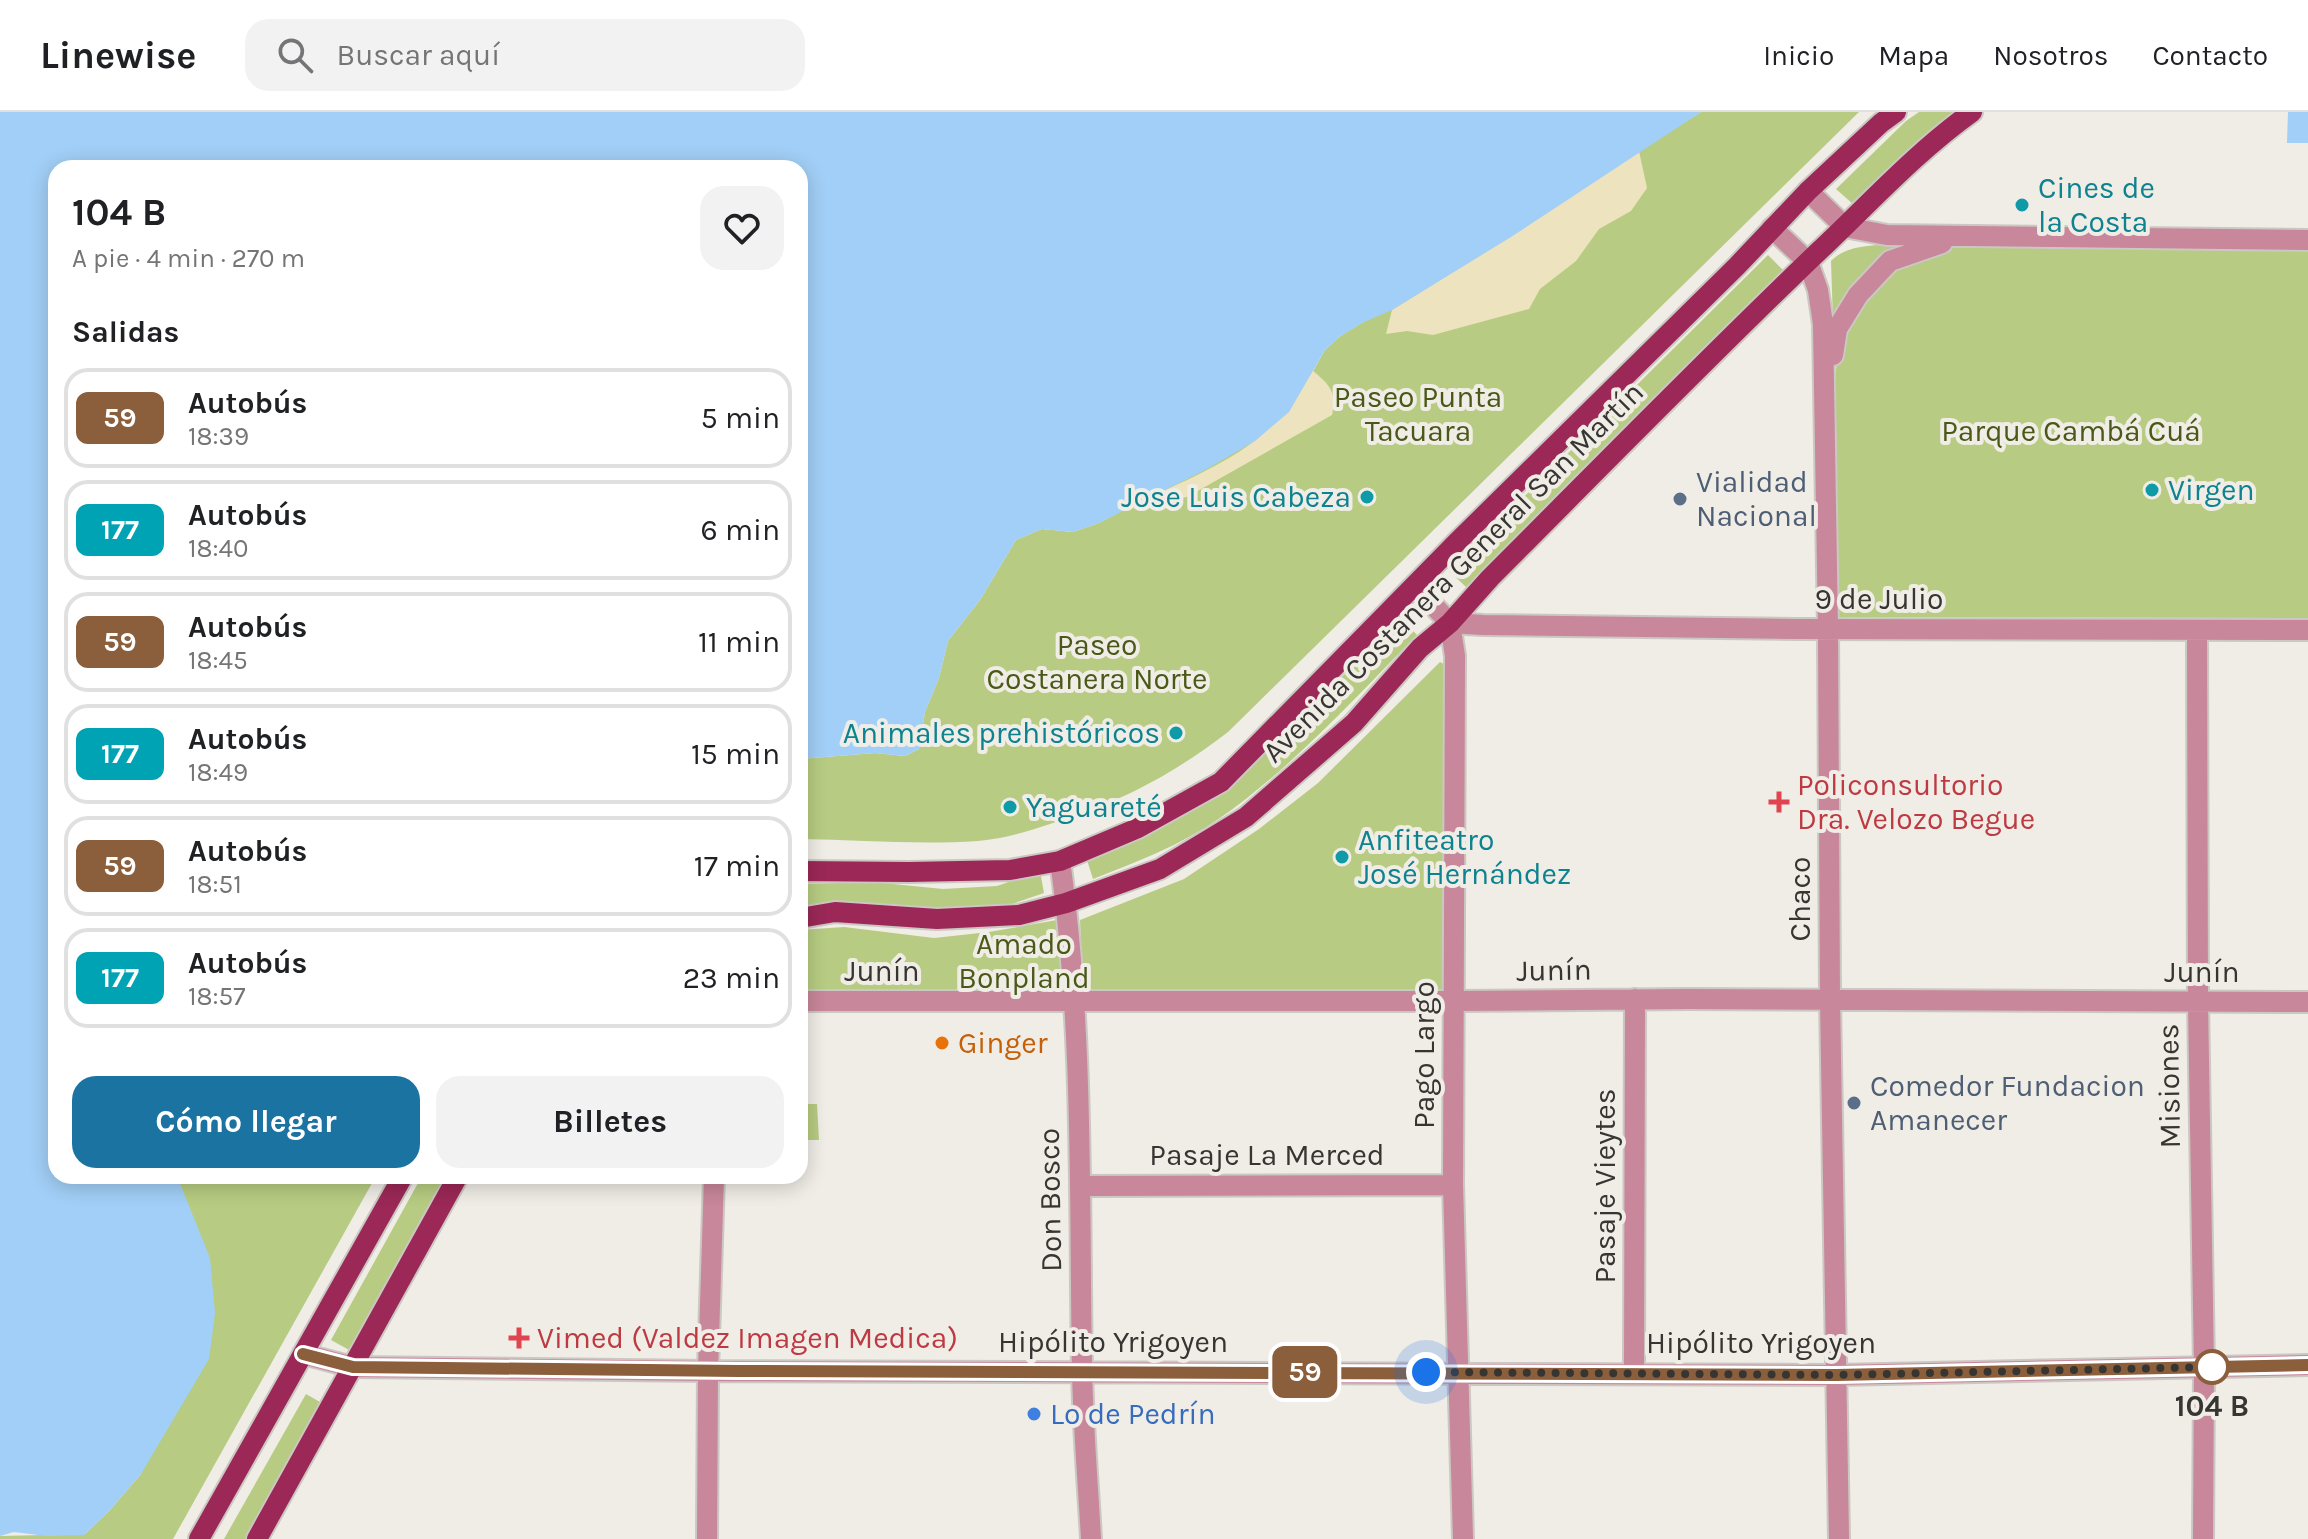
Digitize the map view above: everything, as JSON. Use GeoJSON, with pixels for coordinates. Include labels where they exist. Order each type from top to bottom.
{"type":"FeatureCollection","features":[{"type":"Feature","properties":{"kind":"main road","name":"Avenida Costanera General San Martín"},"geometry":{"type":"LineString","coordinates":[[808,871],[1010,870],[1060,861],[1138,828],[1221,782],[1737,266],[1808,191],[1896,112]]}},
{"type":"Feature","properties":{"kind":"main road","name":"Avenida Costanera General San Martín"},"geometry":{"type":"LineString","coordinates":[[808,917],[835,912],[937,919],[1019,915],[1066,903],[1160,869],[1246,817],[1354,723],[1420,648],[1450,623],[1501,567],[1808,262],[1914,159],[1972,112]]}},
{"type":"Feature","properties":{"kind":"main road"},"geometry":{"type":"LineString","coordinates":[[199,1539],[399,1184]]}},
{"type":"Feature","properties":{"kind":"main road"},"geometry":{"type":"LineString","coordinates":[[257,1539],[454,1184]]}},
{"type":"Feature","properties":{"kind":"street"},"geometry":{"type":"LineString","coordinates":[[1808,191],[1845,227],[1887,235],[2308,240]]}},
{"type":"Feature","properties":{"kind":"street","name":"Chaco"},"geometry":{"type":"LineString","coordinates":[[1772,228],[1808,262],[1818,290],[1823,324],[1839,1539]]}},
{"type":"Feature","properties":{"kind":"street"},"geometry":{"type":"LineString","coordinates":[[1825,402],[1837,329],[1858,295],[1890,261],[1931,246],[1969,237]]}},
{"type":"Feature","properties":{"kind":"street"},"geometry":{"type":"LineString","coordinates":[[1415,586],[1450,623]]}},
{"type":"Feature","properties":{"kind":"street","name":"9 de Julio"},"geometry":{"type":"LineString","coordinates":[[1450,623],[1828,629],[2308,630]]}},
{"type":"Feature","properties":{"kind":"street","name":"Pago Largo"},"geometry":{"type":"LineString","coordinates":[[1450,623],[1455,656],[1453,1185],[1463,1539]]}},
{"type":"Feature","properties":{"kind":"street","name":"Misiones"},"geometry":{"type":"LineString","coordinates":[[2197,631],[2203,1539]]}},
{"type":"Feature","properties":{"kind":"street","name":"Don Bosco"},"geometry":{"type":"LineString","coordinates":[[1060,861],[1075,1001],[1082,1186],[1082,1372],[1091,1539]]}},
{"type":"Feature","properties":{"kind":"street","name":"Pasaje Vieytes"},"geometry":{"type":"LineString","coordinates":[[1634,1373],[1635,999]]}},
{"type":"Feature","properties":{"kind":"street","name":"Junín"},"geometry":{"type":"LineString","coordinates":[[808,1001],[1830,999],[2308,1002]]}},
{"type":"Feature","properties":{"kind":"street"},"geometry":{"type":"LineString","coordinates":[[707,1539],[714,1184]]}},
{"type":"Feature","properties":{"kind":"street","name":"Pasaje La Merced"},"geometry":{"type":"LineString","coordinates":[[1082,1186],[1453,1185]]}},
{"type":"Feature","properties":{"kind":"street","name":"Hipólito Yrigoyen"},"geometry":{"type":"LineString","coordinates":[[303,1354],[353,1367],[708,1371],[1837,1375],[2308,1365]]}},
{"type":"Feature","properties":{"kind":"green space","name":"Paseo Costanera Norte"},"geometry":{"type":"Polygon","coordinates":[[[1701,112],[1859,112],[1228,732],[1185,762],[1122,797],[1014,835],[956,842],[808,839],[808,758],[875,753],[905,756],[919,749],[925,712],[939,678],[948,641],[980,600],[1016,540],[1042,529],[1073,532],[1099,523],[1131,506],[1303,389],[1325,350],[1339,337],[1701,112]]]}},
{"type":"Feature","properties":{"kind":"green space"},"geometry":{"type":"Polygon","coordinates":[[[1919,112],[1955,112],[1922,139],[1854,205],[1836,189],[1919,112]]]}},
{"type":"Feature","properties":{"kind":"green space"},"geometry":{"type":"Polygon","coordinates":[[[1916,245],[1833,322],[1831,261],[1839,254],[1860,247],[1916,245]]]}},
{"type":"Feature","properties":{"kind":"green space","name":"Parque Cambá Cuá"},"geometry":{"type":"Polygon","coordinates":[[[1966,245],[2308,249],[2308,618],[1834,617],[1833,401],[1838,350],[1849,319],[1888,271],[1938,249],[1966,245]]]}},
{"type":"Feature","properties":{"kind":"green space"},"geometry":{"type":"Polygon","coordinates":[[[1768,255],[1785,272],[1466,587],[1449,571],[1768,255]]]}},
{"type":"Feature","properties":{"kind":"green space","name":"Paseo Costanera Norte"},"geometry":{"type":"Polygon","coordinates":[[[1402,619],[1417,635],[1273,777],[1190,837],[1093,879],[1087,860],[1240,775],[1402,619]]]}},
{"type":"Feature","properties":{"kind":"green space","name":"Anfiteatro José Hernández"},"geometry":{"type":"Polygon","coordinates":[[[1440,662],[1450,667],[1448,994],[1083,997],[1080,920],[1184,879],[1259,829],[1318,783],[1440,662]]]}},
{"type":"Feature","properties":{"kind":"green space"},"geometry":{"type":"Polygon","coordinates":[[[1040,871],[1044,893],[1009,905],[970,911],[808,908],[808,884],[873,882],[943,889],[997,886],[1040,871]]]}},
{"type":"Feature","properties":{"kind":"green space","name":"Amado Bonpland"},"geometry":{"type":"Polygon","coordinates":[[[1057,920],[1062,995],[808,994],[808,929],[844,927],[934,938],[1057,920]]]}},
{"type":"Feature","properties":{"kind":"green space"},"geometry":{"type":"Polygon","coordinates":[[[808,1104],[817,1104],[819,1140],[808,1140],[808,1104]]]}},
{"type":"Feature","properties":{"kind":"green space"},"geometry":{"type":"Polygon","coordinates":[[[180,1184],[372,1184],[173,1539],[0,1539],[0,1536],[85,1534],[141,1474],[182,1192],[180,1184]]]}},
{"type":"Feature","properties":{"kind":"green space"},"geometry":{"type":"Polygon","coordinates":[[[418,1184],[445,1184],[351,1351],[331,1340],[418,1184]]]}},
{"type":"Feature","properties":{"kind":"green space"},"geometry":{"type":"Polygon","coordinates":[[[306,1394],[327,1406],[251,1539],[224,1539],[306,1394]]]}},
{"type":"Feature","properties":{"kind":"sand"},"geometry":{"type":"Polygon","coordinates":[[[1639,151],[1647,188],[1631,211],[1599,229],[1576,261],[1540,289],[1529,309],[1433,335],[1407,331],[1386,334],[1392,310],[1639,151]]]}},
{"type":"Feature","properties":{"kind":"sand"},"geometry":{"type":"Polygon","coordinates":[[[1312,370],[1331,390],[1334,400],[1332,415],[1187,497],[1131,506],[1209,469],[1253,442],[1286,408],[1312,370]]]}},
{"type":"Feature","properties":{"kind":"water"},"geometry":{"type":"Polygon","coordinates":[[[0,112],[1701,112],[1511,237],[1392,310],[1339,337],[1325,350],[1289,412],[1255,441],[1205,470],[1099,523],[1073,532],[1042,529],[1016,540],[980,600],[948,641],[939,678],[925,712],[919,749],[905,756],[875,753],[808,758],[808,160],[48,160],[48,1184],[180,1184],[210,1258],[215,1313],[209,1359],[141,1474],[110,1510],[84,1535],[46,1536],[14,1532],[0,1536],[0,112]]]}},
{"type":"Feature","properties":{"kind":"water"},"geometry":{"type":"Polygon","coordinates":[[[2288,112],[2308,112],[2308,143],[2287,143],[2288,112]]]}},
{"type":"Feature","properties":{"kind":"bus line","name":"59"},"geometry":{"type":"LineString","coordinates":[[303,1354],[353,1367],[739,1371],[1837,1375],[2308,1365]]}},
{"type":"Feature","properties":{"kind":"place","name":"Cines de la Costa"},"geometry":{"type":"Point","coordinates":[2022,205]}},
{"type":"Feature","properties":{"kind":"place","name":"Virgen"},"geometry":{"type":"Point","coordinates":[2152,490]}},
{"type":"Feature","properties":{"kind":"place","name":"Jose Luis Cabeza"},"geometry":{"type":"Point","coordinates":[1367,497]}},
{"type":"Feature","properties":{"kind":"place","name":"Vialidad Nacional"},"geometry":{"type":"Point","coordinates":[1680,499]}},
{"type":"Feature","properties":{"kind":"place","name":"Animales prehistóricos"},"geometry":{"type":"Point","coordinates":[1176,733]}},
{"type":"Feature","properties":{"kind":"place","name":"Policonsultorio Dra. Velozo Begue"},"geometry":{"type":"Point","coordinates":[1779,802]}},
{"type":"Feature","properties":{"kind":"place","name":"Yaguareté"},"geometry":{"type":"Point","coordinates":[1010,807]}},
{"type":"Feature","properties":{"kind":"place","name":"Anfiteatro José Hernández"},"geometry":{"type":"Point","coordinates":[1342,857]}},
{"type":"Feature","properties":{"kind":"place","name":"Ginger"},"geometry":{"type":"Point","coordinates":[942,1043]}},
{"type":"Feature","properties":{"kind":"place","name":"Comedor Fundacion Amanecer"},"geometry":{"type":"Point","coordinates":[1854,1103]}},
{"type":"Feature","properties":{"kind":"place","name":"Vimed (Valdez Imagen Medica)"},"geometry":{"type":"Point","coordinates":[519,1338]}},
{"type":"Feature","properties":{"kind":"place","name":"104 B"},"geometry":{"type":"Point","coordinates":[2212,1367]}},
{"type":"Feature","properties":{"kind":"place","name":"Lo de Pedrín"},"geometry":{"type":"Point","coordinates":[1034,1414]}},
{"type":"Feature","properties":{"kind":"route"},"geometry":{"type":"LineString","coordinates":[[1426,1372],[1837,1375],[2212,1367]]}},
{"type":"Feature","properties":{"kind":"park label","name":"Paseo Punta Tacuara"},"geometry":{"type":"Point","coordinates":[1418,414]}}]}
